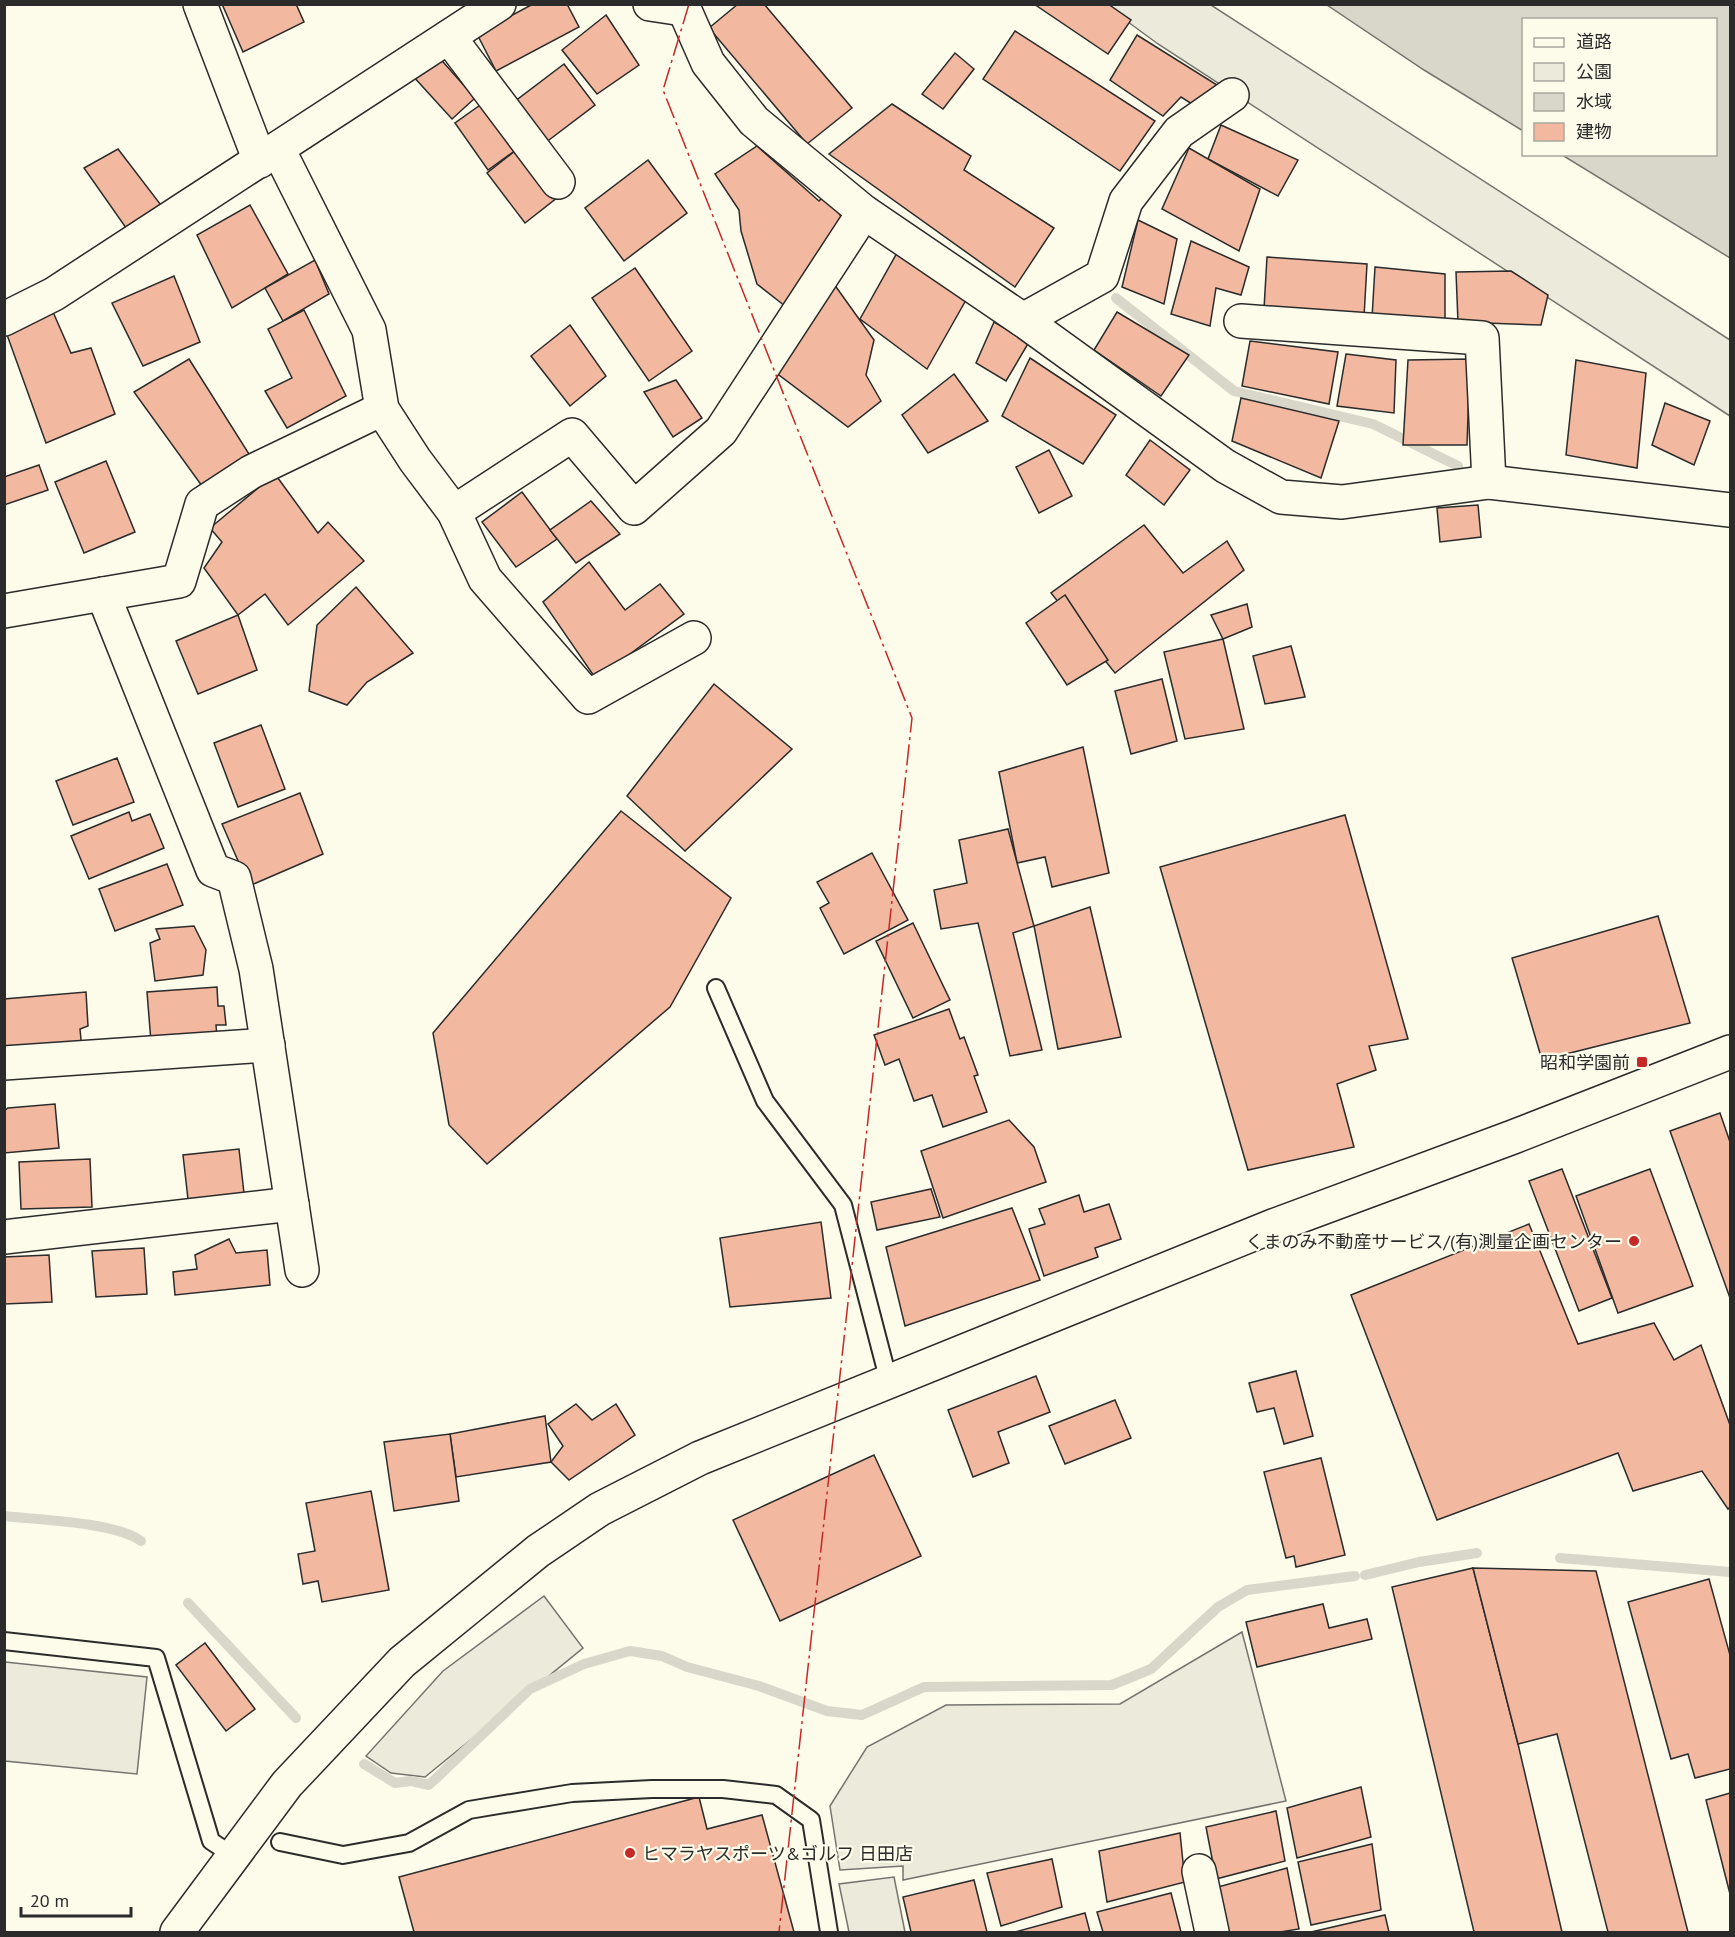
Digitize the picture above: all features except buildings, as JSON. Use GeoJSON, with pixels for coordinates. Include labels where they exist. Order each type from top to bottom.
{"type":"FeatureCollection","features":[{"type":"Feature","properties":{"kind":"street"},"geometry":{"type":"LineString","coordinates":[[200,4],[269,155],[369,330],[382,409],[415,460],[454,512],[486,579],[588,697],[694,638]]}},
{"type":"Feature","properties":{"kind":"street"},"geometry":{"type":"LineString","coordinates":[[4,319],[54,294],[499,4]]}},
{"type":"Feature","properties":{"kind":"street"},"geometry":{"type":"LineString","coordinates":[[650,4],[683,7],[708,63],[754,121],[864,212],[1023,320],[1225,466],[1281,497],[1342,502],[1489,482],[1731,510]]}},
{"type":"Feature","properties":{"kind":"street"},"geometry":{"type":"LineString","coordinates":[[449,37],[558,182]]}},
{"type":"Feature","properties":{"kind":"street"},"geometry":{"type":"LineString","coordinates":[[1023,320],[1102,276],[1126,201],[1179,132],[1233,95]]}},
{"type":"Feature","properties":{"kind":"street"},"geometry":{"type":"LineString","coordinates":[[454,512],[572,435],[634,508],[721,431],[864,212]]}},
{"type":"Feature","properties":{"kind":"street"},"geometry":{"type":"LineString","coordinates":[[1241,321],[1482,338],[1489,482]]}},
{"type":"Feature","properties":{"kind":"street"},"geometry":{"type":"LineString","coordinates":[[4,611],[179,581],[202,504],[251,472],[382,409]]}},
{"type":"Feature","properties":{"kind":"street"},"geometry":{"type":"LineString","coordinates":[[103,594],[213,870],[234,878],[256,969],[302,1270]]}},
{"type":"Feature","properties":{"kind":"street"},"geometry":{"type":"LineString","coordinates":[[4,1063],[268,1045]]}},
{"type":"Feature","properties":{"kind":"street"},"geometry":{"type":"LineString","coordinates":[[177,1932],[287,1784],[402,1662],[538,1551],[600,1509],[700,1458],[1273,1226],[1513,1137],[1731,1052]]}},
{"type":"Feature","properties":{"kind":"street"},"geometry":{"type":"LineString","coordinates":[[4,1237],[292,1203]]}},
{"type":"Feature","properties":{"kind":"street"},"geometry":{"type":"LineString","coordinates":[[1199,1871],[1212,1932]]}},
{"type":"Feature","properties":{"kind":"lane"},"geometry":{"type":"LineString","coordinates":[[716,988],[765,1101],[843,1205],[889,1382]]}},
{"type":"Feature","properties":{"kind":"lane"},"geometry":{"type":"LineString","coordinates":[[4,1641],[156,1658],[211,1841],[232,1855]]}},
{"type":"Feature","properties":{"kind":"lane"},"geometry":{"type":"LineString","coordinates":[[280,1842],[343,1855],[409,1843],[469,1810],[572,1793],[723,1789],[776,1795],[811,1820],[829,1932]]}},
{"type":"Feature","properties":{"kind":"green space"},"geometry":{"type":"Polygon","coordinates":[[[1105,5],[1211,5],[1730,340],[1730,416],[1158,44],[1105,5]]]}},
{"type":"Feature","properties":{"kind":"green space"},"geometry":{"type":"Polygon","coordinates":[[[544,1596],[583,1648],[425,1777],[391,1773],[366,1756],[443,1671],[544,1596]]]}},
{"type":"Feature","properties":{"kind":"green space"},"geometry":{"type":"Polygon","coordinates":[[[1242,1632],[1286,1801],[903,1880],[903,1866],[840,1870],[830,1806],[867,1747],[946,1705],[1120,1704],[1242,1632]]]}},
{"type":"Feature","properties":{"kind":"green space"},"geometry":{"type":"Polygon","coordinates":[[[5,1662],[147,1677],[137,1774],[5,1761],[5,1662]]]}},
{"type":"Feature","properties":{"kind":"green space"},"geometry":{"type":"Polygon","coordinates":[[[894,1877],[905,1932],[849,1932],[839,1884],[894,1877]]]}},
{"type":"Feature","properties":{"kind":"water"},"geometry":{"type":"Polygon","coordinates":[[[1327,5],[1730,5],[1730,258],[1564,156],[1717,156],[1717,18],[1522,18],[1522,130],[1424,70],[1327,5]]]}},
{"type":"Feature","properties":{"kind":"waterway"},"geometry":{"type":"LineString","coordinates":[[1116,298],[1234,391],[1373,424],[1458,466]]}},
{"type":"Feature","properties":{"kind":"waterway"},"geometry":{"type":"LineString","coordinates":[[4,1516],[96,1526],[114,1530],[141,1541]]}},
{"type":"Feature","properties":{"kind":"waterway"},"geometry":{"type":"LineString","coordinates":[[1365,1575],[1419,1562],[1477,1553]]}},
{"type":"Feature","properties":{"kind":"waterway"},"geometry":{"type":"LineString","coordinates":[[1560,1558],[1730,1572]]}},
{"type":"Feature","properties":{"kind":"waterway"},"geometry":{"type":"LineString","coordinates":[[364,1764],[395,1783],[411,1781],[429,1785],[530,1689],[584,1664],[630,1651],[662,1656],[687,1667],[759,1686],[827,1711],[862,1715],[924,1687],[1112,1685],[1151,1669],[1218,1607],[1247,1590],[1355,1576]]}},
{"type":"Feature","properties":{"kind":"waterway"},"geometry":{"type":"LineString","coordinates":[[188,1603],[296,1718]]}},
{"type":"Feature","properties":{"kind":"power"},"geometry":{"type":"LineString","coordinates":[[689,4],[663,90],[912,718],[779,1932]]}},
{"type":"Feature","properties":{"kind":"place","name":"昭和学園前"},"geometry":{"type":"Point","coordinates":[1642,1062]}},
{"type":"Feature","properties":{"kind":"place","name":"くまのみ不動産サービス/(有)測量企画センター"},"geometry":{"type":"Point","coordinates":[1634,1241]}},
{"type":"Feature","properties":{"kind":"place","name":"ヒマラヤスポーツ&ゴルフ 日田店"},"geometry":{"type":"Point","coordinates":[630,1853]}}]}
